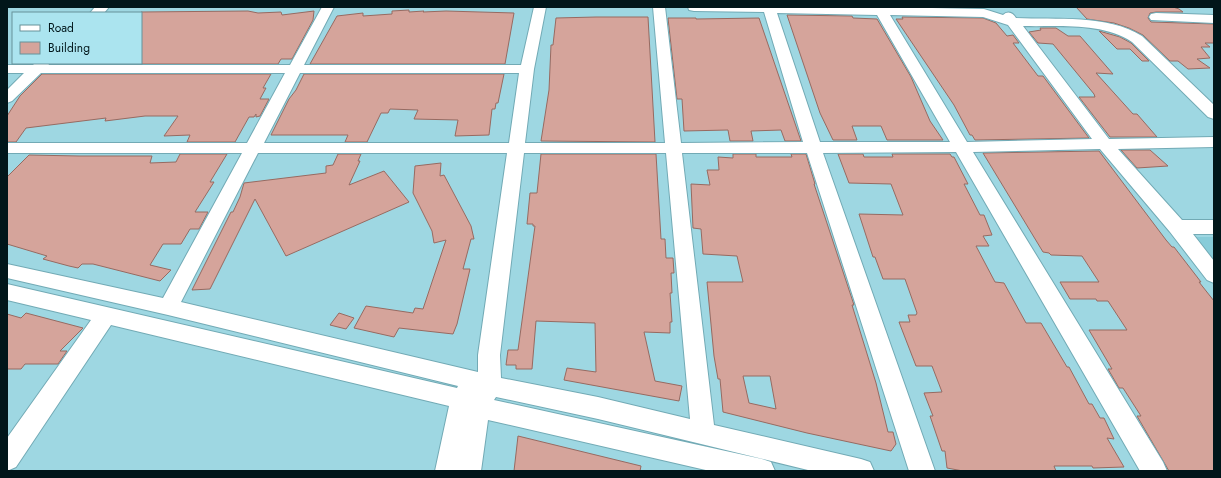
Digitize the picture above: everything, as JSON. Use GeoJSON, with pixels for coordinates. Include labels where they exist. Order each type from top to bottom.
{"type":"FeatureCollection","features":[{"type":"Feature","properties":{"kind":"street"},"geometry":{"type":"LineString","coordinates":[[168,307],[328,7]]}},
{"type":"Feature","properties":{"kind":"street"},"geometry":{"type":"LineString","coordinates":[[448,471],[470,404],[481,383],[489,355],[527,69],[540,7]]}},
{"type":"Feature","properties":{"kind":"street"},"geometry":{"type":"LineString","coordinates":[[659,7],[703,433]]}},
{"type":"Feature","properties":{"kind":"street"},"geometry":{"type":"LineString","coordinates":[[694,7],[984,13],[1013,22],[1100,25],[1126,32],[1137,39],[1214,114]]}},
{"type":"Feature","properties":{"kind":"street"},"geometry":{"type":"LineString","coordinates":[[1001,7],[1106,145],[1177,227],[1214,275]]}},
{"type":"Feature","properties":{"kind":"street"},"geometry":{"type":"LineString","coordinates":[[769,8],[813,147],[922,471]]}},
{"type":"Feature","properties":{"kind":"street"},"geometry":{"type":"LineString","coordinates":[[881,11],[1154,471]]}},
{"type":"Feature","properties":{"kind":"street"},"geometry":{"type":"LineString","coordinates":[[1156,17],[1214,19]]}},
{"type":"Feature","properties":{"kind":"street"},"geometry":{"type":"LineString","coordinates":[[7,98],[40,66]]}},
{"type":"Feature","properties":{"kind":"street"},"geometry":{"type":"LineString","coordinates":[[7,69],[40,66],[295,69],[527,69]]}},
{"type":"Feature","properties":{"kind":"street"},"geometry":{"type":"LineString","coordinates":[[7,148],[674,148],[1106,145],[1214,142]]}},
{"type":"Feature","properties":{"kind":"street"},"geometry":{"type":"LineString","coordinates":[[1177,227],[1214,227]]}},
{"type":"Feature","properties":{"kind":"street"},"geometry":{"type":"LineString","coordinates":[[7,271],[168,307],[481,383],[598,408],[861,471]]}},
{"type":"Feature","properties":{"kind":"street"},"geometry":{"type":"LineString","coordinates":[[7,292],[453,397],[470,404],[705,464],[762,471]]}},
{"type":"Feature","properties":{"kind":"street"},"geometry":{"type":"LineString","coordinates":[[7,459],[104,316]]}},
{"type":"Feature","properties":{"kind":"street"},"geometry":{"type":"LineString","coordinates":[[468,471],[470,404]]}},
{"type":"Feature","properties":{"kind":"shaded area"},"geometry":{"type":"Polygon","coordinates":[[[1189,237],[1214,237],[1214,268],[1189,237]]]}},
{"type":"Feature","properties":{"kind":"building"},"geometry":{"type":"Polygon","coordinates":[[[1076,7],[1173,7],[1183,12],[1150,13],[1148,18],[1151,22],[1214,24],[1214,43],[1205,43],[1210,47],[1201,47],[1210,58],[1197,59],[1210,68],[1188,69],[1178,61],[1170,61],[1143,35],[1114,23],[1087,19],[1076,7]]]}},
{"type":"Feature","properties":{"kind":"building"},"geometry":{"type":"Polygon","coordinates":[[[409,10],[409,12],[446,11],[514,13],[505,64],[310,64],[337,16],[363,13],[363,16],[392,14],[392,11],[409,10]]]}},
{"type":"Feature","properties":{"kind":"building"},"geometry":{"type":"Polygon","coordinates":[[[248,11],[258,13],[281,12],[282,15],[314,11],[313,20],[292,59],[281,59],[278,64],[142,64],[141,12],[248,11]]]}},
{"type":"Feature","properties":{"kind":"building"},"geometry":{"type":"Polygon","coordinates":[[[787,15],[852,16],[853,18],[877,19],[911,77],[930,121],[943,140],[887,140],[881,126],[852,126],[857,140],[833,140],[820,113],[787,15]]]}},
{"type":"Feature","properties":{"kind":"building"},"geometry":{"type":"Polygon","coordinates":[[[648,17],[655,142],[541,141],[549,90],[551,45],[553,45],[556,18],[648,17]]]}},
{"type":"Feature","properties":{"kind":"building"},"geometry":{"type":"Polygon","coordinates":[[[902,17],[983,18],[996,23],[1007,36],[1013,35],[1019,43],[1013,43],[1038,76],[1043,76],[1089,138],[975,140],[972,135],[970,135],[954,105],[896,19],[903,19],[902,17]]]}},
{"type":"Feature","properties":{"kind":"building"},"geometry":{"type":"Polygon","coordinates":[[[668,18],[759,18],[801,141],[785,141],[781,130],[751,131],[753,141],[730,141],[728,130],[684,131],[682,99],[677,99],[668,18]]]}},
{"type":"Feature","properties":{"kind":"building"},"geometry":{"type":"Polygon","coordinates":[[[1040,28],[1056,28],[1068,36],[1080,36],[1113,74],[1096,73],[1133,114],[1137,114],[1157,137],[1110,137],[1079,97],[1095,97],[1094,94],[1053,44],[1038,43],[1029,32],[1041,30],[1040,28]]]}},
{"type":"Feature","properties":{"kind":"building"},"geometry":{"type":"Polygon","coordinates":[[[1099,31],[1120,37],[1131,43],[1149,61],[1142,61],[1130,49],[1117,49],[1099,31]]]}},
{"type":"Feature","properties":{"kind":"building"},"geometry":{"type":"Polygon","coordinates":[[[42,74],[271,74],[263,88],[266,88],[260,99],[269,99],[260,116],[256,117],[256,114],[254,117],[249,117],[235,142],[187,142],[190,135],[164,136],[178,116],[145,116],[105,121],[106,118],[26,128],[16,142],[7,142],[7,116],[20,96],[42,74]]]}},
{"type":"Feature","properties":{"kind":"building"},"geometry":{"type":"Polygon","coordinates":[[[304,74],[504,74],[498,103],[496,103],[495,109],[492,109],[489,135],[455,136],[458,120],[414,119],[418,110],[390,109],[388,113],[381,113],[367,142],[345,142],[348,135],[271,135],[289,99],[296,90],[304,74]]]}},
{"type":"Feature","properties":{"kind":"building"},"geometry":{"type":"Polygon","coordinates":[[[1121,150],[1150,150],[1168,166],[1137,168],[1121,150]]]}},
{"type":"Feature","properties":{"kind":"building"},"geometry":{"type":"Polygon","coordinates":[[[1099,151],[1166,240],[1172,247],[1174,247],[1201,282],[1199,282],[1214,301],[1214,471],[1169,471],[1137,416],[1141,416],[1123,388],[1119,388],[1108,369],[1112,369],[1089,330],[1127,330],[1108,301],[1097,301],[1096,299],[1070,299],[1060,282],[1099,282],[1082,256],[1051,255],[1043,252],[983,153],[1099,151]]]}},
{"type":"Feature","properties":{"kind":"building"},"geometry":{"type":"Polygon","coordinates":[[[180,154],[227,154],[210,182],[214,182],[195,212],[208,212],[199,229],[190,229],[181,244],[163,244],[150,265],[171,270],[160,281],[93,264],[82,264],[78,268],[69,266],[43,259],[47,256],[7,244],[7,177],[29,155],[152,156],[150,163],[176,162],[180,154]]]}},
{"type":"Feature","properties":{"kind":"building"},"geometry":{"type":"Polygon","coordinates":[[[338,154],[361,154],[358,161],[360,161],[349,185],[384,171],[409,202],[286,256],[255,199],[210,289],[192,290],[231,212],[233,212],[240,197],[244,183],[326,173],[326,166],[333,165],[338,154]]]}},
{"type":"Feature","properties":{"kind":"building"},"geometry":{"type":"Polygon","coordinates":[[[541,154],[656,154],[661,239],[665,239],[666,258],[673,258],[674,273],[671,273],[672,293],[670,293],[672,322],[670,322],[670,333],[644,332],[655,381],[682,386],[679,401],[564,380],[567,368],[596,372],[595,323],[536,321],[532,369],[516,369],[516,365],[506,365],[508,350],[518,350],[535,226],[533,226],[533,224],[527,224],[530,193],[537,193],[541,154]]]}},
{"type":"Feature","properties":{"kind":"building"},"geometry":{"type":"Polygon","coordinates":[[[733,154],[756,154],[756,157],[792,157],[791,154],[806,154],[814,184],[854,305],[852,305],[876,383],[888,432],[893,432],[896,444],[891,451],[807,433],[723,412],[720,379],[718,379],[714,356],[707,282],[743,282],[737,256],[703,254],[701,229],[693,228],[691,184],[710,185],[707,170],[719,170],[718,157],[733,158],[733,154]],[[743,376],[749,403],[776,409],[770,376],[743,376]]]}},
{"type":"Feature","properties":{"kind":"building"},"geometry":{"type":"Polygon","coordinates":[[[838,154],[863,154],[864,157],[893,157],[892,154],[950,154],[954,157],[968,184],[964,184],[980,215],[984,215],[992,235],[983,236],[989,246],[976,246],[995,282],[1004,283],[1026,323],[1041,323],[1067,367],[1069,367],[1089,404],[1092,404],[1100,418],[1104,418],[1114,439],[1107,438],[1124,467],[1093,468],[1092,466],[1054,466],[1056,471],[963,471],[947,468],[945,451],[942,451],[930,416],[933,416],[924,393],[942,392],[932,366],[916,366],[899,322],[910,322],[908,315],[916,315],[917,313],[905,279],[883,279],[875,257],[873,257],[859,214],[903,215],[891,184],[849,183],[838,154]]]}},
{"type":"Feature","properties":{"kind":"building"},"geometry":{"type":"Polygon","coordinates":[[[441,163],[440,176],[444,175],[471,226],[474,239],[471,239],[463,269],[470,269],[457,324],[453,334],[399,328],[394,337],[354,328],[366,306],[413,313],[415,308],[423,309],[446,240],[434,243],[432,231],[413,193],[415,166],[441,163]]]}},
{"type":"Feature","properties":{"kind":"building"},"geometry":{"type":"Polygon","coordinates":[[[26,313],[83,328],[60,351],[67,351],[58,364],[25,364],[21,369],[7,369],[7,314],[21,318],[26,313]]]}},
{"type":"Feature","properties":{"kind":"building"},"geometry":{"type":"Polygon","coordinates":[[[339,313],[354,318],[346,329],[330,325],[339,313]]]}},
{"type":"Feature","properties":{"kind":"building"},"geometry":{"type":"Polygon","coordinates":[[[518,436],[641,466],[640,471],[514,471],[518,436]]]}}]}
